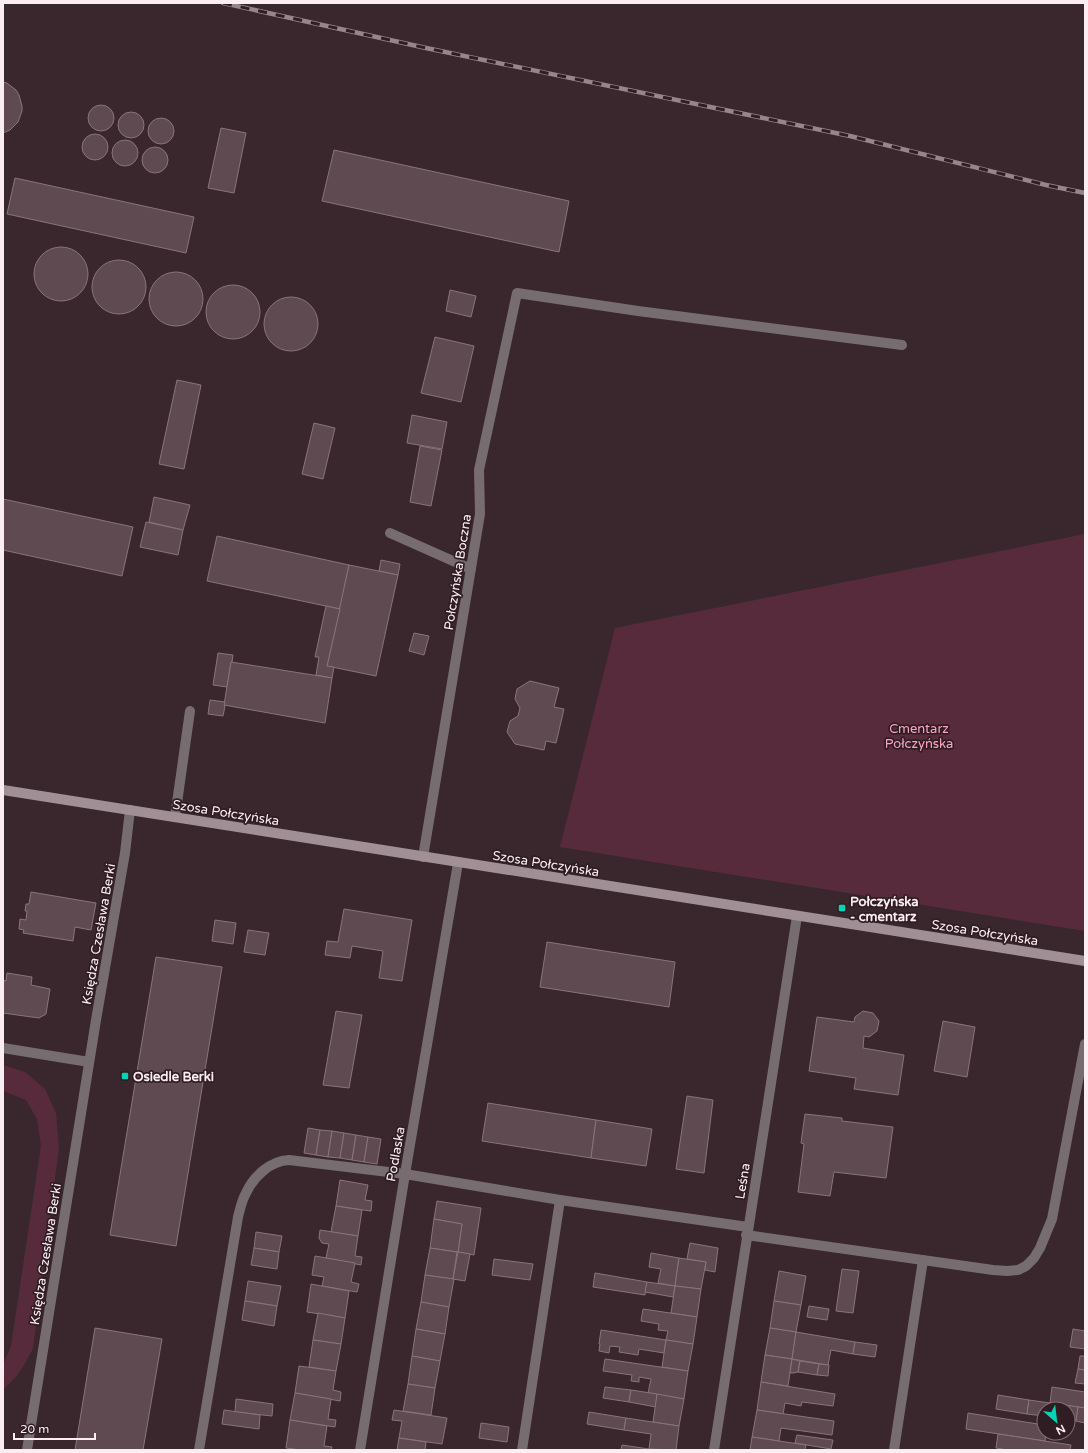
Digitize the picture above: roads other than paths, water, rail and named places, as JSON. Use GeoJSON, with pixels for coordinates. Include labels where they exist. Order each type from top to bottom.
{"type":"FeatureCollection","features":[{"type":"Feature","properties":{"kind":"main road","name":"Szosa Połczyńska"},"geometry":{"type":"LineString","coordinates":[[3,790],[1085,961]]}},
{"type":"Feature","properties":{"kind":"street","name":"Połczyńska Boczna"},"geometry":{"type":"LineString","coordinates":[[423,857],[480,514],[479,470],[517,293],[638,311],[902,345]]}},
{"type":"Feature","properties":{"kind":"street"},"geometry":{"type":"LineString","coordinates":[[390,533],[471,569]]}},
{"type":"Feature","properties":{"kind":"street"},"geometry":{"type":"LineString","coordinates":[[175,817],[190,711]]}},
{"type":"Feature","properties":{"kind":"street","name":"Księdza Czesława Berki"},"geometry":{"type":"LineString","coordinates":[[27,1450],[89,1062],[125,853],[130,810]]}},
{"type":"Feature","properties":{"kind":"street","name":"Podlaska"},"geometry":{"type":"LineString","coordinates":[[360,1450],[458,863]]}},
{"type":"Feature","properties":{"kind":"street","name":"Leśna"},"geometry":{"type":"LineString","coordinates":[[714,1450],[797,916]]}},
{"type":"Feature","properties":{"kind":"street"},"geometry":{"type":"LineString","coordinates":[[199,1450],[238,1217],[245,1194],[251,1184],[271,1165],[285,1160],[405,1174],[923,1260],[1007,1271],[1018,1270],[1026,1266],[1034,1258],[1040,1248],[1052,1219],[1085,1044]]}},
{"type":"Feature","properties":{"kind":"street"},"geometry":{"type":"LineString","coordinates":[[3,1048],[89,1062]]}},
{"type":"Feature","properties":{"kind":"street"},"geometry":{"type":"LineString","coordinates":[[522,1450],[560,1200]]}},
{"type":"Feature","properties":{"kind":"street"},"geometry":{"type":"LineString","coordinates":[[894,1450],[923,1260]]}},
{"type":"Feature","properties":{"kind":"railway"},"geometry":{"type":"LineString","coordinates":[[223,3],[426,48],[850,136],[1046,185],[1085,193]]}},
{"type":"Feature","properties":{"kind":"place","name":"Połczyńska - cmentarz"},"geometry":{"type":"Point","coordinates":[842,908]}},
{"type":"Feature","properties":{"kind":"place","name":"Osiedle Berki"},"geometry":{"type":"Point","coordinates":[125,1076]}},
{"type":"Feature","properties":{"kind":"park label","name":"Cmentarz Połczyńska"},"geometry":{"type":"Point","coordinates":[919,736]}}]}
